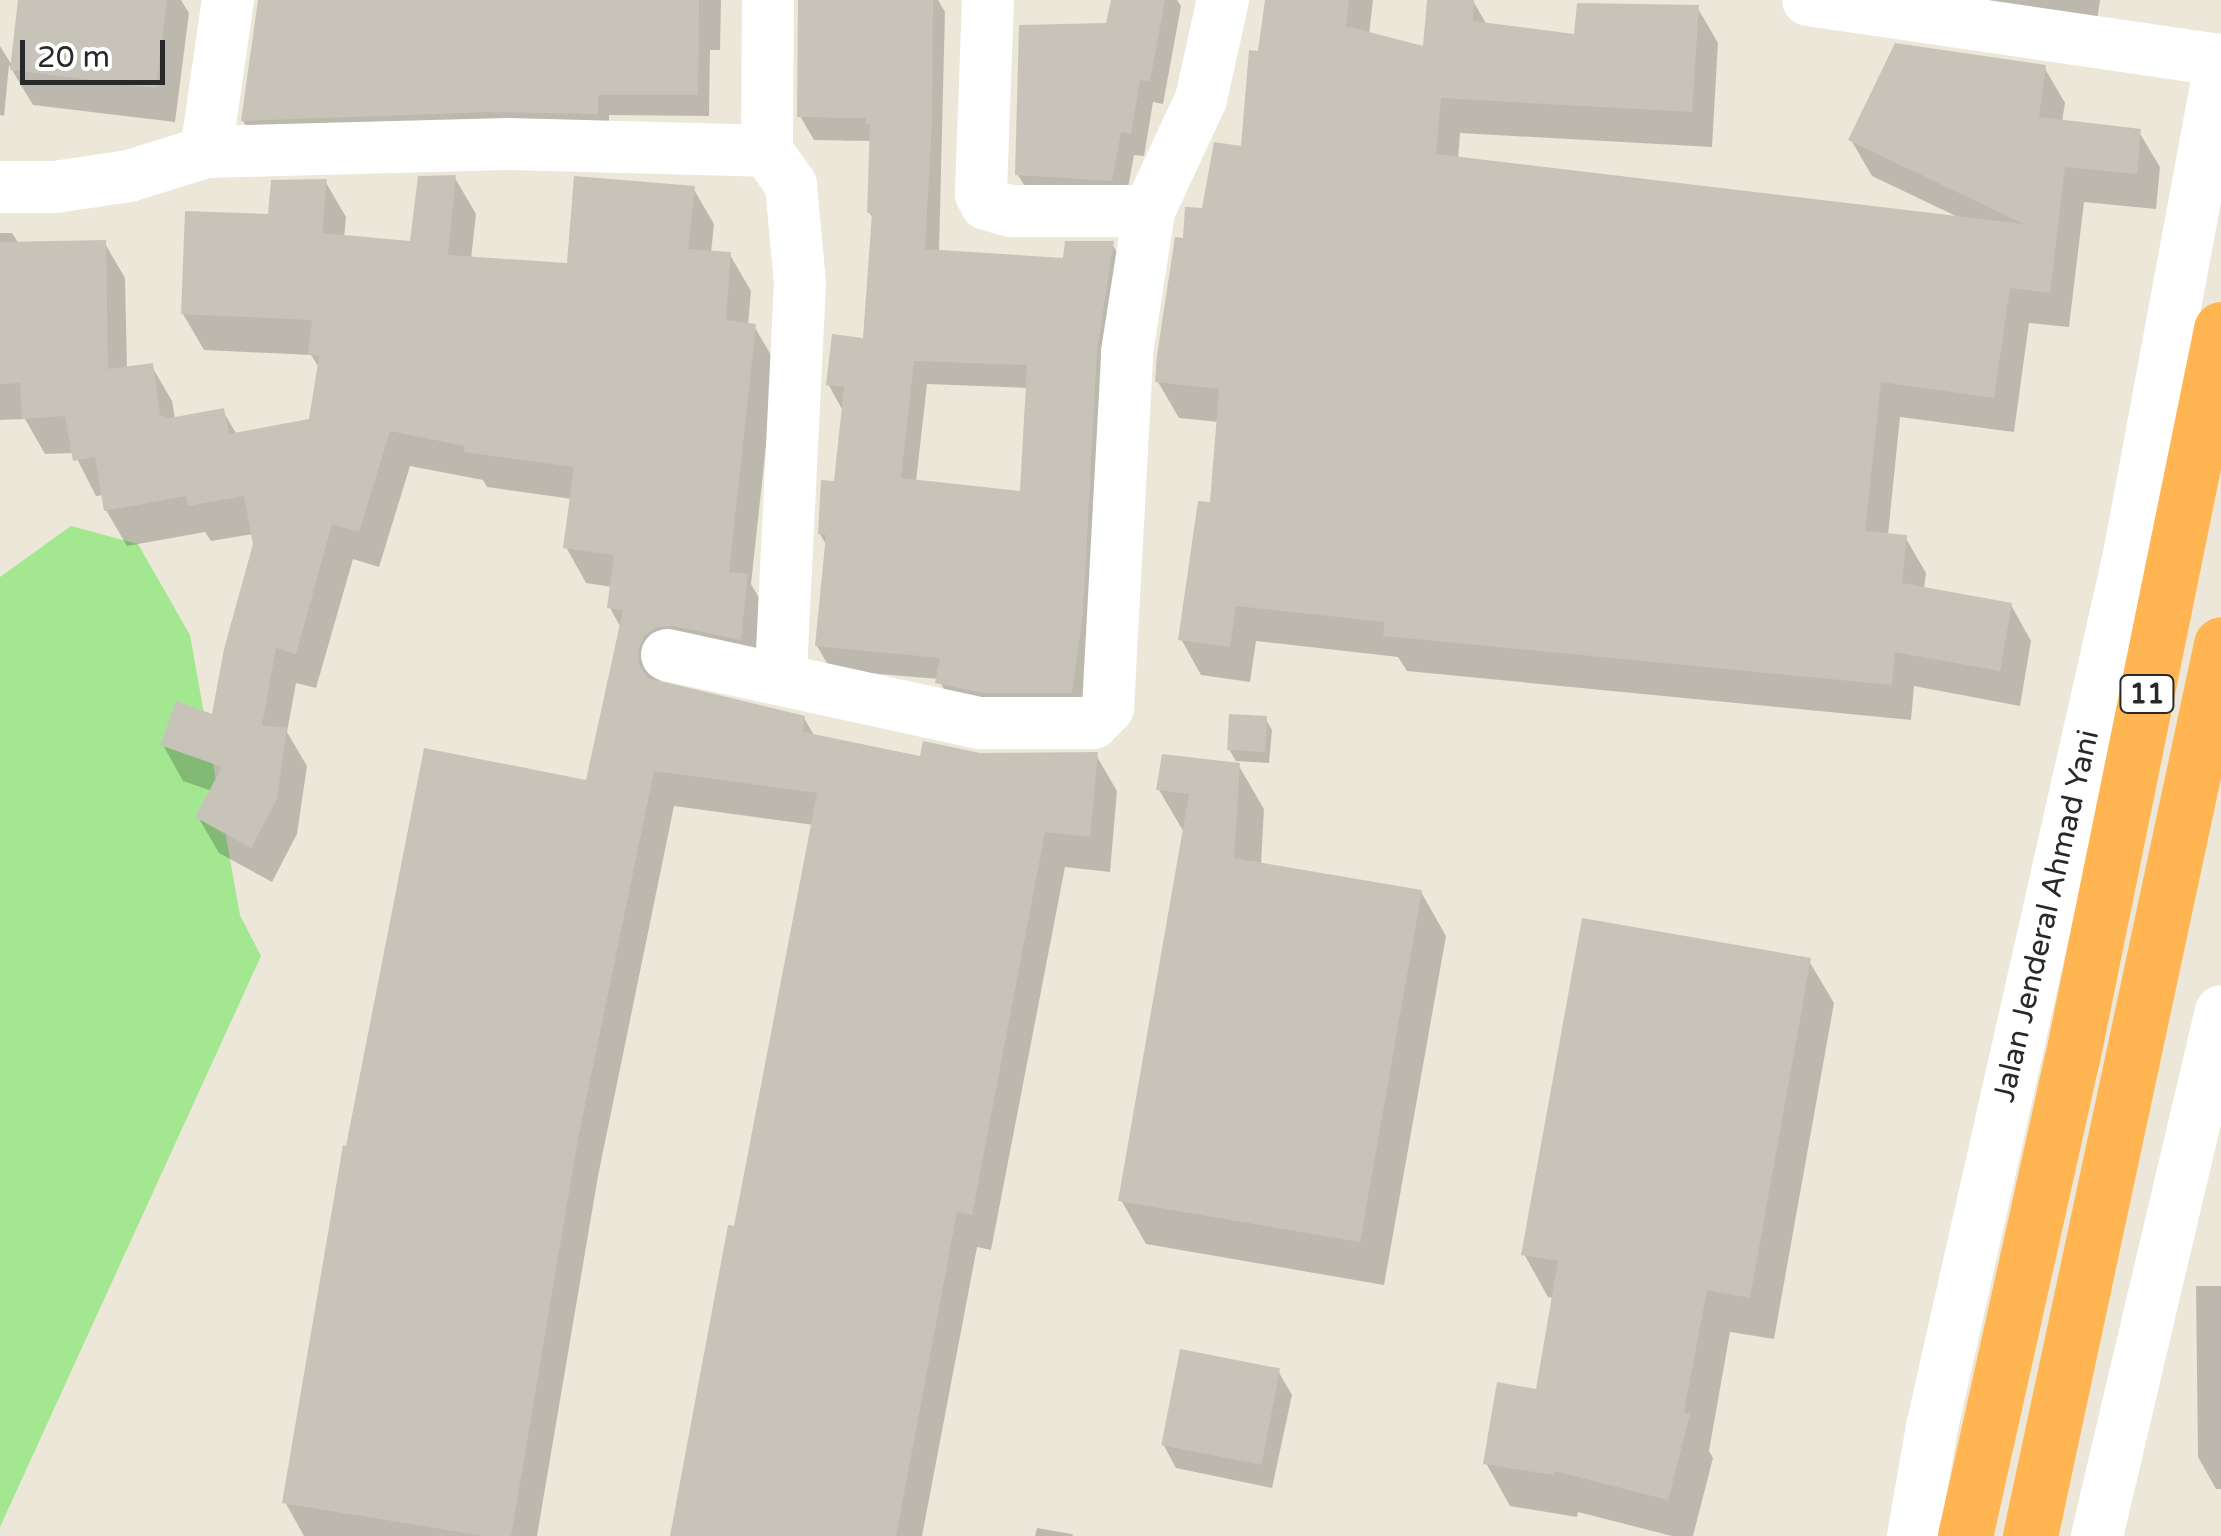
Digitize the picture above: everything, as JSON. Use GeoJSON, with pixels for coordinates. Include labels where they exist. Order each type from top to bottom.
{"type":"FeatureCollection","features":[{"type":"Feature","properties":{"kind":"highway","name":"Jalan Jenderal Ahmad Yani"},"geometry":{"type":"LineString","coordinates":[[1965,1536],[2072,1059],[2221,329]]}},
{"type":"Feature","properties":{"kind":"highway","name":"11"},"geometry":{"type":"LineString","coordinates":[[2036,1514],[2221,644]]}},
{"type":"Feature","properties":{"kind":"highway"},"geometry":{"type":"LineString","coordinates":[[1980,1478],[2036,1514]]}},
{"type":"Feature","properties":{"kind":"street"},"geometry":{"type":"LineString","coordinates":[[206,152],[228,0]]}},
{"type":"Feature","properties":{"kind":"street"},"geometry":{"type":"LineString","coordinates":[[768,0],[767,151],[792,186],[800,283],[781,678]]}},
{"type":"Feature","properties":{"kind":"street"},"geometry":{"type":"LineString","coordinates":[[988,0],[981,194],[986,204],[1012,211],[1149,210]]}},
{"type":"Feature","properties":{"kind":"street"},"geometry":{"type":"LineString","coordinates":[[667,655],[980,724],[1094,723],[1108,708],[1127,352],[1149,210],[1194,117],[1223,0]]}},
{"type":"Feature","properties":{"kind":"street"},"geometry":{"type":"LineString","coordinates":[[1808,0],[2221,60]]}},
{"type":"Feature","properties":{"kind":"street","name":"Jalan Jenderal Ahmad Yani"},"geometry":{"type":"LineString","coordinates":[[1913,1536],[1932,1427],[2129,556],[2221,60]]}},
{"type":"Feature","properties":{"kind":"street"},"geometry":{"type":"LineString","coordinates":[[0,187],[56,187],[129,176],[206,152],[508,144],[767,151]]}},
{"type":"Feature","properties":{"kind":"street"},"geometry":{"type":"LineString","coordinates":[[2096,1536],[2221,1011]]}},
{"type":"Feature","properties":{"kind":"green space"},"geometry":{"type":"Polygon","coordinates":[[[71,526],[138,544],[190,635],[240,915],[261,956],[0,1527],[0,577],[71,526]]]}},
{"type":"Feature","properties":{"kind":"building"},"geometry":{"type":"Polygon","coordinates":[[[18,0],[167,0],[156,88],[10,70],[18,0]]]}},
{"type":"Feature","properties":{"kind":"building"},"geometry":{"type":"Polygon","coordinates":[[[258,0],[699,0],[698,95],[598,95],[598,114],[488,112],[241,121],[258,0]]]}},
{"type":"Feature","properties":{"kind":"building"},"geometry":{"type":"Polygon","coordinates":[[[798,0],[933,0],[925,249],[1063,258],[1065,241],[1114,241],[1097,350],[1083,614],[1072,693],[983,693],[935,683],[940,658],[815,646],[826,535],[818,534],[821,480],[834,481],[844,387],[826,385],[832,334],[863,338],[872,213],[867,213],[870,124],[866,124],[866,118],[797,117],[798,0]],[[914,361],[901,478],[1020,491],[1027,365],[914,361]]]}},
{"type":"Feature","properties":{"kind":"building"},"geometry":{"type":"Polygon","coordinates":[[[1111,0],[1165,0],[1150,81],[1140,80],[1131,134],[1121,132],[1112,181],[1015,175],[1019,25],[1106,23],[1111,0]]]}},
{"type":"Feature","properties":{"kind":"building"},"geometry":{"type":"Polygon","coordinates":[[[1265,0],[1349,0],[1346,26],[1423,46],[1427,0],[1474,0],[1473,21],[1574,34],[1577,3],[1699,5],[1692,112],[1441,98],[1436,154],[2024,224],[1848,140],[1895,43],[2046,65],[2039,117],[2141,129],[2137,174],[2065,167],[2050,293],[2010,288],[1994,398],[1881,382],[1865,531],[1907,535],[1902,583],[2012,603],[2000,671],[1895,652],[1892,685],[1383,636],[1385,622],[1236,606],[1230,647],[1178,640],[1198,501],[1210,502],[1219,389],[1155,382],[1157,355],[1175,237],[1183,238],[1185,207],[1202,208],[1214,142],[1241,146],[1249,50],[1258,51],[1265,0]]]}},
{"type":"Feature","properties":{"kind":"building"},"geometry":{"type":"Polygon","coordinates":[[[456,175],[448,255],[567,263],[574,176],[695,186],[688,249],[731,252],[726,320],[756,324],[729,572],[748,574],[741,640],[673,626],[657,627],[644,636],[638,650],[639,665],[648,678],[805,716],[803,732],[920,756],[923,741],[980,753],[1098,752],[1090,837],[1045,832],[972,1215],[957,1212],[896,1536],[670,1536],[728,1225],[734,1226],[817,793],[654,771],[578,1139],[511,1536],[484,1536],[282,1503],[343,1145],[346,1146],[424,748],[586,780],[623,610],[607,608],[614,555],[563,548],[574,467],[464,452],[465,446],[390,431],[359,532],[332,524],[296,654],[276,648],[262,725],[287,728],[277,799],[251,848],[195,817],[222,767],[160,745],[176,701],[212,714],[224,649],[253,544],[244,496],[188,506],[186,496],[104,511],[95,457],[73,461],[65,416],[22,419],[20,383],[0,384],[0,242],[106,240],[108,369],[153,363],[160,415],[170,418],[224,408],[229,434],[309,419],[319,356],[308,354],[312,320],[181,314],[185,211],[268,214],[271,180],[327,179],[322,233],[410,241],[418,176],[456,175]]]}},
{"type":"Feature","properties":{"kind":"building"},"geometry":{"type":"Polygon","coordinates":[[[1229,714],[1267,716],[1265,752],[1227,750],[1229,714]]]}},
{"type":"Feature","properties":{"kind":"building"},"geometry":{"type":"Polygon","coordinates":[[[1162,754],[1240,763],[1234,858],[1422,890],[1360,1242],[1118,1201],[1189,794],[1156,790],[1162,754]]]}},
{"type":"Feature","properties":{"kind":"building"},"geometry":{"type":"Polygon","coordinates":[[[1582,918],[1811,958],[1750,1298],[1707,1290],[1684,1412],[1690,1414],[1668,1500],[1554,1471],[1553,1475],[1483,1464],[1497,1382],[1536,1389],[1558,1261],[1521,1255],[1582,918]]]}},
{"type":"Feature","properties":{"kind":"building"},"geometry":{"type":"Polygon","coordinates":[[[1180,1349],[1280,1368],[1261,1465],[1161,1445],[1180,1349]]]}}]}
